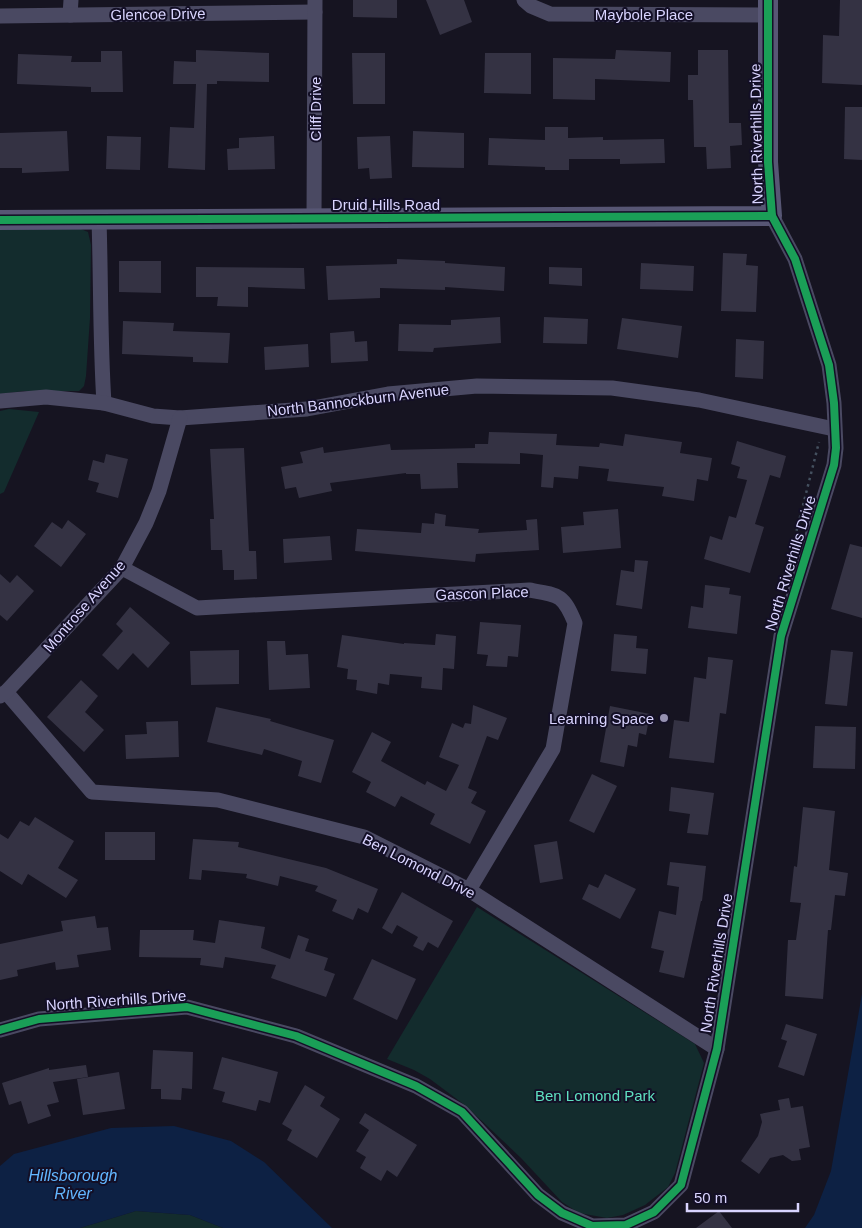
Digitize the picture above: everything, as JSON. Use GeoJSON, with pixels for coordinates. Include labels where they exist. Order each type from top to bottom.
{"type":"FeatureCollection","features":[{"type":"Feature","properties":{"kind":"street"},"geometry":{"type":"LineString","coordinates":[[70,15],[71,0]]}},
{"type":"Feature","properties":{"kind":"street","name":"Maybole Place"},"geometry":{"type":"LineString","coordinates":[[524,0],[531,6],[550,14],[768,7]]}},
{"type":"Feature","properties":{"kind":"street","name":"Glencoe Drive"},"geometry":{"type":"LineString","coordinates":[[0,16],[315,6]]}},
{"type":"Feature","properties":{"kind":"street","name":"Cliff Drive"},"geometry":{"type":"LineString","coordinates":[[314,218],[315,6]]}},
{"type":"Feature","properties":{"kind":"street","name":"North Riverhills Drive"},"geometry":{"type":"LineString","coordinates":[[0,1030],[39,1019],[187,1007],[296,1036],[416,1086],[462,1112],[538,1194],[562,1213],[592,1226],[626,1225],[654,1212],[681,1185],[717,1049],[781,636],[834,465],[836,448],[834,403],[829,366],[795,259],[772,216],[768,162],[768,7]]}},
{"type":"Feature","properties":{"kind":"street","name":"Druid Hills Road"},"geometry":{"type":"LineString","coordinates":[[0,220],[772,216]]}},
{"type":"Feature","properties":{"kind":"street"},"geometry":{"type":"LineString","coordinates":[[99,220],[100,351],[104,403]]}},
{"type":"Feature","properties":{"kind":"street","name":"North Bannockburn Avenue"},"geometry":{"type":"LineString","coordinates":[[0,401],[46,397],[104,403],[153,416],[180,418],[307,409],[388,394],[467,387],[612,388],[699,400],[834,429]]}},
{"type":"Feature","properties":{"kind":"street","name":"Montrose Avenue"},"geometry":{"type":"LineString","coordinates":[[3,694],[122,568],[146,523],[159,491],[180,418]]}},
{"type":"Feature","properties":{"kind":"street","name":"Gascon Place"},"geometry":{"type":"LineString","coordinates":[[122,568],[197,608],[529,590],[554,594],[567,605],[575,623],[553,749],[469,890]]}},
{"type":"Feature","properties":{"kind":"street","name":"Ben Lomond Drive"},"geometry":{"type":"LineString","coordinates":[[3,694],[92,792],[218,800],[364,837],[469,890],[717,1049]]}},
{"type":"Feature","properties":{"kind":"green space"},"geometry":{"type":"Polygon","coordinates":[[[0,227],[76,227],[88,232],[91,245],[90,318],[86,376],[84,386],[79,391],[24,391],[0,394],[0,227]]]}},
{"type":"Feature","properties":{"kind":"green space"},"geometry":{"type":"Polygon","coordinates":[[[9,409],[39,412],[4,492],[0,494],[0,411],[9,409]]]}},
{"type":"Feature","properties":{"kind":"green space","name":"Ben Lomond Park"},"geometry":{"type":"Polygon","coordinates":[[[477,907],[695,1044],[704,1063],[675,1173],[668,1187],[645,1205],[623,1215],[607,1218],[579,1213],[562,1202],[521,1158],[466,1106],[430,1079],[387,1059],[477,907]]]}},
{"type":"Feature","properties":{"kind":"green space"},"geometry":{"type":"Polygon","coordinates":[[[136,1211],[190,1215],[223,1228],[80,1228],[136,1211]]]}},
{"type":"Feature","properties":{"kind":"water"},"geometry":{"type":"Polygon","coordinates":[[[862,994],[862,1228],[805,1228],[814,1215],[831,1171],[862,994]]]}},
{"type":"Feature","properties":{"kind":"water","name":"Hillsborough River"},"geometry":{"type":"Polygon","coordinates":[[[174,1126],[231,1141],[264,1162],[332,1228],[223,1228],[190,1215],[136,1211],[80,1228],[0,1228],[0,1166],[14,1154],[111,1128],[174,1126]]]}},
{"type":"Feature","properties":{"kind":"building"},"geometry":{"type":"Polygon","coordinates":[[[353,0],[397,0],[397,18],[353,17],[353,0]]]}},
{"type":"Feature","properties":{"kind":"building"},"geometry":{"type":"Polygon","coordinates":[[[426,0],[464,0],[472,22],[440,35],[426,0]]]}},
{"type":"Feature","properties":{"kind":"building"},"geometry":{"type":"Polygon","coordinates":[[[840,0],[862,0],[862,85],[822,83],[823,35],[839,36],[840,0]]]}},
{"type":"Feature","properties":{"kind":"building"},"geometry":{"type":"Polygon","coordinates":[[[196,50],[269,53],[269,82],[217,81],[217,84],[207,84],[205,170],[168,168],[170,127],[194,128],[196,84],[173,84],[174,61],[196,62],[196,50]]]}},
{"type":"Feature","properties":{"kind":"building"},"geometry":{"type":"Polygon","coordinates":[[[616,50],[671,52],[670,82],[595,79],[595,100],[553,99],[553,58],[615,59],[616,50]]]}},
{"type":"Feature","properties":{"kind":"building"},"geometry":{"type":"Polygon","coordinates":[[[698,50],[728,50],[729,123],[741,123],[742,145],[730,146],[731,168],[707,169],[706,147],[694,147],[693,100],[688,100],[688,75],[698,75],[698,50]]]}},
{"type":"Feature","properties":{"kind":"building"},"geometry":{"type":"Polygon","coordinates":[[[101,51],[122,51],[123,92],[91,92],[91,87],[17,84],[18,54],[72,56],[71,62],[101,62],[101,51]]]}},
{"type":"Feature","properties":{"kind":"building"},"geometry":{"type":"Polygon","coordinates":[[[352,53],[385,53],[385,104],[353,104],[352,53]]]}},
{"type":"Feature","properties":{"kind":"building"},"geometry":{"type":"Polygon","coordinates":[[[485,53],[531,53],[531,94],[484,93],[485,53]]]}},
{"type":"Feature","properties":{"kind":"building"},"geometry":{"type":"Polygon","coordinates":[[[845,107],[862,107],[862,160],[844,159],[845,107]]]}},
{"type":"Feature","properties":{"kind":"building"},"geometry":{"type":"Polygon","coordinates":[[[545,127],[568,127],[568,138],[603,137],[603,140],[664,139],[665,163],[620,164],[620,159],[569,159],[569,170],[545,170],[545,167],[488,165],[489,138],[545,140],[545,127]]]}},
{"type":"Feature","properties":{"kind":"building"},"geometry":{"type":"Polygon","coordinates":[[[67,131],[69,171],[22,173],[22,168],[0,168],[0,133],[67,131]]]}},
{"type":"Feature","properties":{"kind":"building"},"geometry":{"type":"Polygon","coordinates":[[[413,131],[464,133],[464,168],[412,167],[413,131]]]}},
{"type":"Feature","properties":{"kind":"building"},"geometry":{"type":"Polygon","coordinates":[[[107,136],[141,137],[140,170],[106,169],[107,136]]]}},
{"type":"Feature","properties":{"kind":"building"},"geometry":{"type":"Polygon","coordinates":[[[274,136],[275,169],[228,170],[227,149],[239,148],[239,138],[274,136]]]}},
{"type":"Feature","properties":{"kind":"building"},"geometry":{"type":"Polygon","coordinates":[[[390,136],[392,178],[370,179],[369,168],[358,169],[357,137],[390,136]]]}},
{"type":"Feature","properties":{"kind":"building"},"geometry":{"type":"Polygon","coordinates":[[[723,253],[747,254],[746,265],[758,266],[756,312],[721,311],[723,253]]]}},
{"type":"Feature","properties":{"kind":"building"},"geometry":{"type":"Polygon","coordinates":[[[397,259],[445,261],[445,263],[505,267],[504,291],[445,287],[445,290],[380,288],[380,298],[328,300],[326,266],[397,264],[397,259]]]}},
{"type":"Feature","properties":{"kind":"building"},"geometry":{"type":"Polygon","coordinates":[[[119,261],[161,261],[161,293],[119,292],[119,261]]]}},
{"type":"Feature","properties":{"kind":"building"},"geometry":{"type":"Polygon","coordinates":[[[641,263],[694,266],[693,291],[640,289],[641,263]]]}},
{"type":"Feature","properties":{"kind":"building"},"geometry":{"type":"Polygon","coordinates":[[[196,267],[304,268],[305,289],[248,287],[248,307],[217,306],[218,297],[196,297],[196,267]]]}},
{"type":"Feature","properties":{"kind":"building"},"geometry":{"type":"Polygon","coordinates":[[[549,267],[582,268],[582,286],[549,284],[549,267]]]}},
{"type":"Feature","properties":{"kind":"building"},"geometry":{"type":"Polygon","coordinates":[[[500,317],[501,343],[434,348],[433,352],[398,351],[399,324],[451,325],[451,320],[500,317]]]}},
{"type":"Feature","properties":{"kind":"building"},"geometry":{"type":"Polygon","coordinates":[[[544,317],[588,319],[587,344],[543,343],[544,317]]]}},
{"type":"Feature","properties":{"kind":"building"},"geometry":{"type":"Polygon","coordinates":[[[622,318],[682,326],[678,358],[617,349],[622,318]]]}},
{"type":"Feature","properties":{"kind":"building"},"geometry":{"type":"Polygon","coordinates":[[[123,321],[174,323],[173,331],[230,333],[228,363],[193,362],[193,357],[122,354],[123,321]]]}},
{"type":"Feature","properties":{"kind":"building"},"geometry":{"type":"Polygon","coordinates":[[[354,331],[355,342],[367,341],[368,361],[331,363],[330,333],[354,331]]]}},
{"type":"Feature","properties":{"kind":"building"},"geometry":{"type":"Polygon","coordinates":[[[736,339],[764,341],[763,379],[735,377],[736,339]]]}},
{"type":"Feature","properties":{"kind":"building"},"geometry":{"type":"Polygon","coordinates":[[[308,344],[309,367],[265,370],[264,347],[308,344]]]}},
{"type":"Feature","properties":{"kind":"building"},"geometry":{"type":"Polygon","coordinates":[[[489,432],[557,434],[556,445],[599,447],[600,443],[623,446],[625,434],[682,442],[680,453],[712,458],[708,481],[697,479],[694,501],[662,496],[664,487],[607,481],[609,469],[579,466],[578,479],[554,477],[553,488],[541,487],[543,455],[520,453],[520,464],[457,463],[458,488],[421,489],[420,474],[406,473],[330,483],[332,491],[299,498],[296,487],[285,489],[281,467],[303,463],[300,452],[323,447],[324,453],[390,444],[391,450],[475,448],[475,444],[488,444],[489,432]]]}},
{"type":"Feature","properties":{"kind":"building"},"geometry":{"type":"Polygon","coordinates":[[[737,441],[786,456],[780,478],[770,475],[755,524],[764,527],[750,573],[704,559],[710,536],[722,540],[729,516],[736,518],[747,480],[737,478],[740,467],[731,464],[737,441]]]}},
{"type":"Feature","properties":{"kind":"building"},"geometry":{"type":"Polygon","coordinates":[[[244,448],[249,551],[256,551],[257,579],[234,580],[234,570],[223,570],[222,550],[211,550],[210,519],[214,519],[210,449],[244,448]]]}},
{"type":"Feature","properties":{"kind":"building"},"geometry":{"type":"Polygon","coordinates":[[[106,454],[128,459],[118,498],[96,492],[99,483],[88,480],[93,460],[104,463],[106,454]]]}},
{"type":"Feature","properties":{"kind":"building"},"geometry":{"type":"Polygon","coordinates":[[[618,509],[621,548],[563,553],[561,527],[584,525],[583,512],[618,509]]]}},
{"type":"Feature","properties":{"kind":"building"},"geometry":{"type":"Polygon","coordinates":[[[435,513],[446,515],[445,526],[479,529],[478,533],[527,530],[526,520],[537,519],[539,550],[476,554],[475,562],[355,551],[357,529],[421,533],[422,523],[434,524],[435,513]]]}},
{"type":"Feature","properties":{"kind":"building"},"geometry":{"type":"Polygon","coordinates":[[[68,520],[86,534],[61,567],[34,546],[52,522],[62,529],[68,520]]]}},
{"type":"Feature","properties":{"kind":"building"},"geometry":{"type":"Polygon","coordinates":[[[330,536],[332,560],[284,563],[283,539],[330,536]]]}},
{"type":"Feature","properties":{"kind":"building"},"geometry":{"type":"Polygon","coordinates":[[[850,544],[862,547],[862,618],[831,609],[850,544]]]}},
{"type":"Feature","properties":{"kind":"building"},"geometry":{"type":"Polygon","coordinates":[[[635,560],[648,561],[642,609],[616,605],[621,570],[634,572],[635,560]]]}},
{"type":"Feature","properties":{"kind":"building"},"geometry":{"type":"Polygon","coordinates":[[[0,574],[10,583],[17,575],[34,591],[7,621],[0,615],[0,574]]]}},
{"type":"Feature","properties":{"kind":"building"},"geometry":{"type":"Polygon","coordinates":[[[705,585],[730,588],[729,594],[741,596],[737,634],[688,628],[691,606],[703,608],[705,585]]]}},
{"type":"Feature","properties":{"kind":"building"},"geometry":{"type":"Polygon","coordinates":[[[130,607],[170,643],[148,668],[133,653],[118,670],[102,655],[123,631],[116,624],[130,607]]]}},
{"type":"Feature","properties":{"kind":"building"},"geometry":{"type":"Polygon","coordinates":[[[480,622],[521,625],[518,657],[508,656],[507,667],[486,666],[488,655],[477,654],[480,622]]]}},
{"type":"Feature","properties":{"kind":"building"},"geometry":{"type":"Polygon","coordinates":[[[436,634],[456,636],[454,669],[443,668],[442,690],[421,688],[422,677],[390,674],[389,685],[378,683],[377,694],[356,690],[357,680],[347,679],[348,669],[337,667],[342,635],[404,644],[435,645],[436,634]]]}},
{"type":"Feature","properties":{"kind":"building"},"geometry":{"type":"Polygon","coordinates":[[[614,634],[637,636],[636,648],[648,649],[646,674],[611,671],[614,634]]]}},
{"type":"Feature","properties":{"kind":"building"},"geometry":{"type":"Polygon","coordinates":[[[267,641],[285,641],[286,655],[308,654],[310,688],[269,690],[267,641]]]}},
{"type":"Feature","properties":{"kind":"building"},"geometry":{"type":"Polygon","coordinates":[[[239,650],[239,684],[191,685],[190,651],[239,650]]]}},
{"type":"Feature","properties":{"kind":"building"},"geometry":{"type":"Polygon","coordinates":[[[831,650],[853,652],[847,706],[825,704],[831,650]]]}},
{"type":"Feature","properties":{"kind":"building"},"geometry":{"type":"Polygon","coordinates":[[[708,657],[733,660],[726,714],[720,713],[714,763],[669,758],[674,720],[689,722],[694,677],[706,679],[708,657]]]}},
{"type":"Feature","properties":{"kind":"building"},"geometry":{"type":"Polygon","coordinates":[[[81,680],[98,696],[85,712],[104,730],[84,752],[47,717],[81,680]]]}},
{"type":"Feature","properties":{"kind":"building"},"geometry":{"type":"Polygon","coordinates":[[[473,705],[507,718],[498,740],[487,736],[468,788],[477,792],[471,803],[486,811],[470,844],[430,824],[435,814],[401,796],[395,807],[366,792],[371,782],[352,772],[372,732],[391,742],[381,761],[425,785],[427,781],[446,791],[459,765],[439,757],[452,723],[463,728],[465,723],[471,724],[473,705]]]}},
{"type":"Feature","properties":{"kind":"building"},"geometry":{"type":"Polygon","coordinates":[[[610,706],[650,714],[646,735],[639,733],[637,747],[628,745],[624,767],[600,762],[610,706]]]}},
{"type":"Feature","properties":{"kind":"building"},"geometry":{"type":"Polygon","coordinates":[[[216,707],[271,719],[270,721],[334,740],[321,783],[298,776],[302,761],[264,749],[262,755],[207,742],[216,707]]]}},
{"type":"Feature","properties":{"kind":"building"},"geometry":{"type":"Polygon","coordinates":[[[178,721],[179,757],[126,759],[125,735],[147,734],[146,722],[178,721]]]}},
{"type":"Feature","properties":{"kind":"building"},"geometry":{"type":"Polygon","coordinates":[[[815,726],[856,727],[855,769],[813,768],[815,726]]]}},
{"type":"Feature","properties":{"kind":"building"},"geometry":{"type":"Polygon","coordinates":[[[592,774],[617,786],[594,833],[569,821],[592,774]]]}},
{"type":"Feature","properties":{"kind":"building"},"geometry":{"type":"Polygon","coordinates":[[[671,787],[714,793],[708,835],[687,833],[690,814],[669,811],[671,787]]]}},
{"type":"Feature","properties":{"kind":"building"},"geometry":{"type":"Polygon","coordinates":[[[803,807],[835,811],[829,870],[848,873],[845,896],[835,895],[831,930],[828,930],[823,999],[785,996],[788,940],[796,940],[801,903],[790,902],[794,866],[797,867],[803,807]]]}},
{"type":"Feature","properties":{"kind":"building"},"geometry":{"type":"Polygon","coordinates":[[[35,817],[74,841],[58,868],[78,880],[66,898],[28,874],[22,885],[0,871],[0,834],[8,839],[20,821],[29,826],[35,817]]]}},
{"type":"Feature","properties":{"kind":"building"},"geometry":{"type":"Polygon","coordinates":[[[105,832],[155,832],[155,860],[105,860],[105,832]]]}},
{"type":"Feature","properties":{"kind":"building"},"geometry":{"type":"Polygon","coordinates":[[[193,839],[239,842],[238,847],[326,868],[378,889],[368,913],[358,908],[353,920],[332,911],[337,900],[315,891],[318,886],[280,876],[278,886],[246,878],[247,874],[202,870],[201,880],[189,879],[193,839]]]}},
{"type":"Feature","properties":{"kind":"building"},"geometry":{"type":"Polygon","coordinates":[[[557,841],[563,879],[540,883],[534,845],[557,841]]]}},
{"type":"Feature","properties":{"kind":"building"},"geometry":{"type":"Polygon","coordinates":[[[670,862],[706,866],[702,901],[684,978],[659,972],[664,951],[651,948],[659,911],[676,915],[679,887],[667,885],[670,862]]]}},
{"type":"Feature","properties":{"kind":"building"},"geometry":{"type":"Polygon","coordinates":[[[605,874],[636,889],[620,919],[582,899],[589,884],[598,888],[605,874]]]}},
{"type":"Feature","properties":{"kind":"building"},"geometry":{"type":"Polygon","coordinates":[[[402,892],[453,921],[438,948],[428,942],[423,951],[413,946],[418,937],[397,925],[392,934],[382,928],[402,892]]]}},
{"type":"Feature","properties":{"kind":"building"},"geometry":{"type":"Polygon","coordinates":[[[95,916],[97,928],[108,927],[111,950],[77,955],[79,967],[56,970],[55,962],[17,970],[18,976],[0,980],[0,944],[63,931],[61,921],[95,916]]]}},
{"type":"Feature","properties":{"kind":"building"},"geometry":{"type":"Polygon","coordinates":[[[219,920],[265,927],[261,948],[290,959],[298,935],[309,939],[305,951],[328,958],[324,970],[335,974],[326,997],[271,978],[276,965],[225,957],[223,968],[200,965],[201,958],[139,957],[140,930],[194,930],[193,940],[215,943],[219,920]]]}},
{"type":"Feature","properties":{"kind":"building"},"geometry":{"type":"Polygon","coordinates":[[[372,959],[416,979],[397,1020],[353,999],[372,959]]]}},
{"type":"Feature","properties":{"kind":"building"},"geometry":{"type":"Polygon","coordinates":[[[786,1024],[817,1034],[804,1076],[778,1067],[787,1041],[781,1039],[786,1024]]]}},
{"type":"Feature","properties":{"kind":"building"},"geometry":{"type":"Polygon","coordinates":[[[153,1050],[193,1052],[192,1089],[182,1088],[181,1100],[161,1099],[161,1089],[151,1089],[153,1050]]]}},
{"type":"Feature","properties":{"kind":"building"},"geometry":{"type":"Polygon","coordinates":[[[222,1057],[278,1072],[270,1103],[259,1100],[256,1111],[222,1102],[225,1092],[213,1089],[222,1057]]]}},
{"type":"Feature","properties":{"kind":"building"},"geometry":{"type":"Polygon","coordinates":[[[86,1065],[88,1077],[53,1082],[59,1102],[47,1105],[51,1116],[28,1124],[21,1101],[9,1105],[2,1083],[49,1068],[49,1070],[86,1065]]]}},
{"type":"Feature","properties":{"kind":"building"},"geometry":{"type":"Polygon","coordinates":[[[119,1072],[125,1109],[83,1115],[77,1079],[119,1072]]]}},
{"type":"Feature","properties":{"kind":"building"},"geometry":{"type":"Polygon","coordinates":[[[305,1085],[325,1097],[320,1106],[340,1119],[317,1158],[287,1140],[292,1130],[282,1124],[305,1085]]]}},
{"type":"Feature","properties":{"kind":"building"},"geometry":{"type":"Polygon","coordinates":[[[789,1098],[791,1108],[803,1106],[810,1147],[799,1149],[801,1160],[792,1161],[783,1155],[770,1158],[759,1174],[741,1161],[758,1136],[762,1122],[760,1114],[780,1110],[778,1100],[789,1098]]]}},
{"type":"Feature","properties":{"kind":"building"},"geometry":{"type":"Polygon","coordinates":[[[365,1113],[417,1145],[397,1177],[387,1170],[381,1181],[360,1168],[366,1157],[356,1151],[369,1130],[359,1123],[365,1113]]]}},
{"type":"Feature","properties":{"kind":"building"},"geometry":{"type":"Polygon","coordinates":[[[719,1211],[732,1228],[696,1228],[719,1211]]]}},
{"type":"Feature","properties":{"kind":"cycle path"},"geometry":{"type":"LineString","coordinates":[[0,1030],[39,1019],[187,1007],[296,1036],[416,1086],[462,1112],[538,1195],[562,1213],[592,1226],[626,1225],[654,1212],[681,1185],[717,1049],[781,636],[834,465],[836,448],[834,403],[829,365],[795,259],[772,216],[768,162],[768,0]]}},
{"type":"Feature","properties":{"kind":"cycle path"},"geometry":{"type":"LineString","coordinates":[[0,220],[772,216]]}},
{"type":"Feature","properties":{"kind":"place","name":"Learning Space"},"geometry":{"type":"Point","coordinates":[664,718]}}]}
